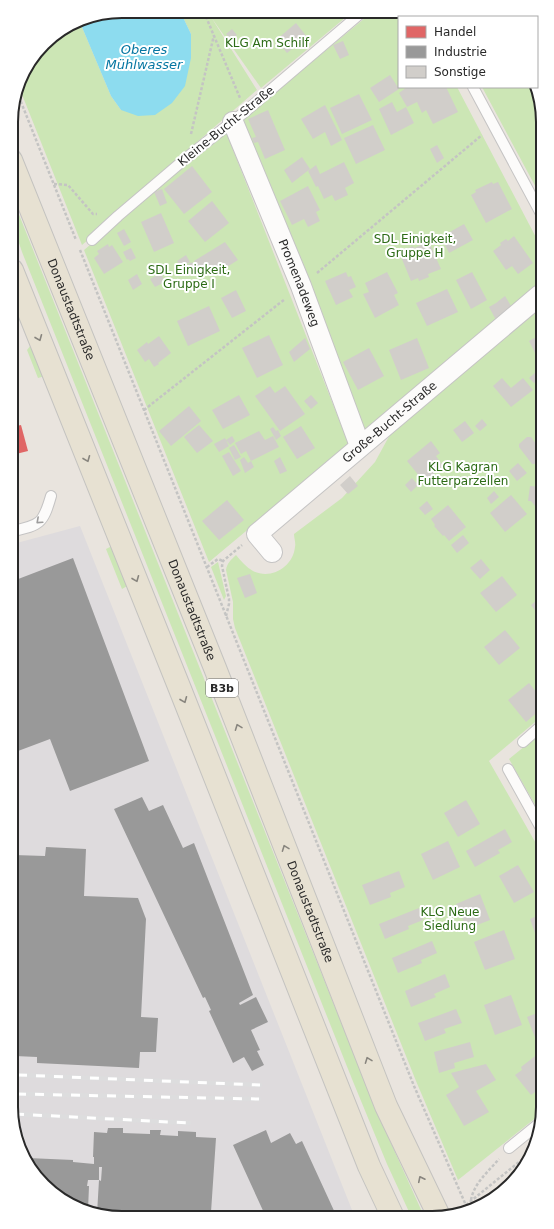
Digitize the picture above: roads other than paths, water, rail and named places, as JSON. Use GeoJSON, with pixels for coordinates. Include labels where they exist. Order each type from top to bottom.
{"type":"FeatureCollection","features":[{"type":"Feature","properties":{"kind":"main road","name":"Donaustadtstraße"},"geometry":{"type":"LineString","coordinates":[[18,177],[215,668],[386,1106],[436,1211]]}},
{"type":"Feature","properties":{"kind":"main road"},"geometry":{"type":"LineString","coordinates":[[18,285],[369,1166],[391,1211]]}},
{"type":"Feature","properties":{"kind":"street","name":"Promenadeweg"},"geometry":{"type":"LineString","coordinates":[[239,116],[360,446]]}},
{"type":"Feature","properties":{"kind":"street","name":"Große-Bucht-Straße"},"geometry":{"type":"LineString","coordinates":[[272,552],[257,534],[536,298]]}},
{"type":"Feature","properties":{"kind":"lane","name":"Kleine-Bucht-Straße"},"geometry":{"type":"LineString","coordinates":[[92,240],[185,159],[239,116],[354,18]]}},
{"type":"Feature","properties":{"kind":"lane"},"geometry":{"type":"LineString","coordinates":[[474,88],[536,205]]}},
{"type":"Feature","properties":{"kind":"lane"},"geometry":{"type":"LineString","coordinates":[[18,530],[32,527],[41,522],[51,496]]}},
{"type":"Feature","properties":{"kind":"lane"},"geometry":{"type":"LineString","coordinates":[[523,742],[536,730]]}},
{"type":"Feature","properties":{"kind":"lane"},"geometry":{"type":"LineString","coordinates":[[508,769],[536,819]]}},
{"type":"Feature","properties":{"kind":"lane"},"geometry":{"type":"LineString","coordinates":[[509,1148],[533,1128]]}},
{"type":"Feature","properties":{"kind":"water","name":"Oberes Mühlwasser"},"geometry":{"type":"Polygon","coordinates":[[[115,18],[183,18],[191,34],[191,58],[185,86],[172,103],[155,115],[138,116],[121,110],[111,96],[82,26],[101,20],[115,18]]]}},
{"type":"Feature","properties":{"kind":"railway"},"geometry":{"type":"LineString","coordinates":[[18,1075],[260,1085]]}},
{"type":"Feature","properties":{"kind":"railway"},"geometry":{"type":"LineString","coordinates":[[18,1094],[259,1099]]}},
{"type":"Feature","properties":{"kind":"railway"},"geometry":{"type":"LineString","coordinates":[[19,1114],[189,1123]]}},
{"type":"Feature","properties":{"kind":"park label","name":"KLG Am Schilf"},"geometry":{"type":"Point","coordinates":[267,43]}},
{"type":"Feature","properties":{"kind":"park label","name":"SDL Einigkeit, Gruppe H"},"geometry":{"type":"Point","coordinates":[415,246]}},
{"type":"Feature","properties":{"kind":"park label","name":"SDL Einigkeit, Gruppe I"},"geometry":{"type":"Point","coordinates":[189,277]}},
{"type":"Feature","properties":{"kind":"park label","name":"KLG Kagran Futterparzellen"},"geometry":{"type":"Point","coordinates":[463,474]}},
{"type":"Feature","properties":{"kind":"park label","name":"KLG Neue Siedlung"},"geometry":{"type":"Point","coordinates":[450,919]}}]}
